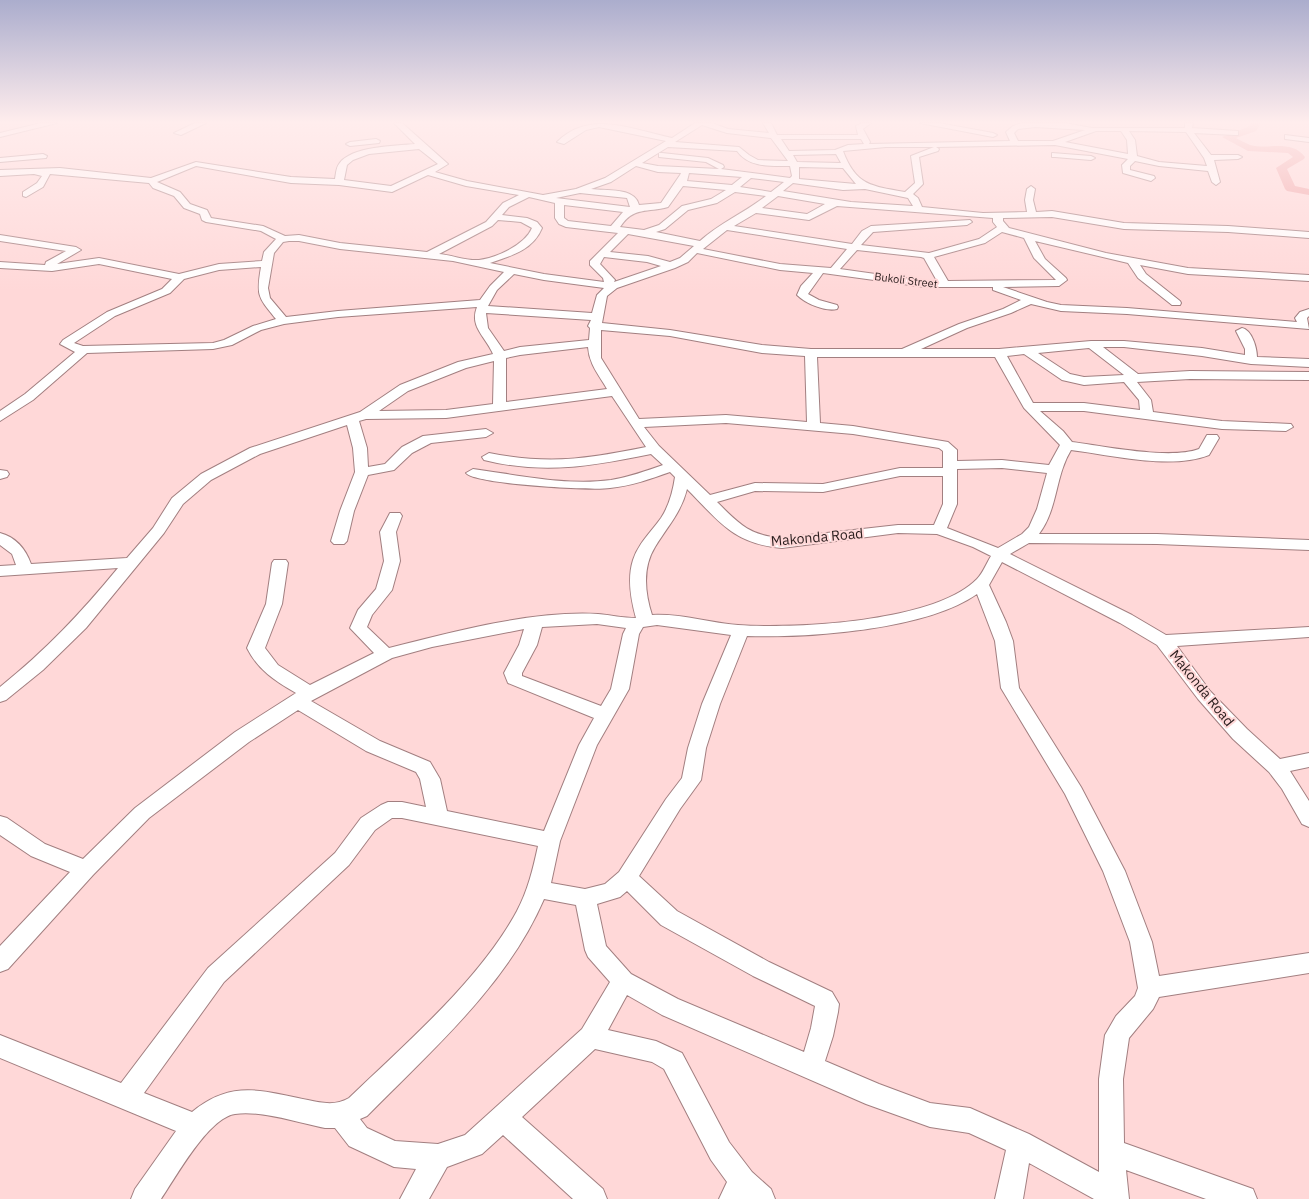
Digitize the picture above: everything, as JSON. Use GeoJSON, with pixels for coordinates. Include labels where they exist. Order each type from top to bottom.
{"type":"FeatureCollection","features":[{"type":"Feature","properties":{"kind":"street"},"geometry":{"type":"LineString","coordinates":[[26,194],[40,186],[44,179]]}},
{"type":"Feature","properties":{"kind":"street"},"geometry":{"type":"LineString","coordinates":[[122,179],[152,180],[156,186],[177,194],[188,206],[204,212],[205,218],[209,220],[263,229],[284,239],[299,238],[340,246],[428,255],[563,280],[610,285],[671,266],[793,180]]}},
{"type":"Feature","properties":{"kind":"street"},"geometry":{"type":"LineString","coordinates":[[285,179],[339,182],[392,190],[413,179]]}},
{"type":"Feature","properties":{"kind":"street"},"geometry":{"type":"LineString","coordinates":[[452,179],[560,202],[633,209],[664,206],[683,179]]}},
{"type":"Feature","properties":{"kind":"street"},"geometry":{"type":"LineString","coordinates":[[543,197],[578,191],[610,179]]}},
{"type":"Feature","properties":{"kind":"street"},"geometry":{"type":"LineString","coordinates":[[645,233],[662,226],[685,208],[714,202],[734,189],[745,179]]}},
{"type":"Feature","properties":{"kind":"street"},"geometry":{"type":"LineString","coordinates":[[784,179],[843,187],[863,187],[908,195],[914,198],[919,210]]}},
{"type":"Feature","properties":{"kind":"street"},"geometry":{"type":"LineString","coordinates":[[854,179],[863,187]]}},
{"type":"Feature","properties":{"kind":"street"},"geometry":{"type":"LineString","coordinates":[[908,195],[919,184],[918,179]]}},
{"type":"Feature","properties":{"kind":"street"},"geometry":{"type":"LineString","coordinates":[[683,182],[836,203],[983,216],[1065,215],[1124,226],[1228,229],[1309,235]]}},
{"type":"Feature","properties":{"kind":"street"},"geometry":{"type":"LineString","coordinates":[[1031,189],[1029,200],[1032,214]]}},
{"type":"Feature","properties":{"kind":"street"},"geometry":{"type":"LineString","coordinates":[[578,191],[629,196],[633,199],[633,209]]}},
{"type":"Feature","properties":{"kind":"street"},"geometry":{"type":"LineString","coordinates":[[428,255],[472,234],[496,217],[506,205],[529,194]]}},
{"type":"Feature","properties":{"kind":"street"},"geometry":{"type":"LineString","coordinates":[[669,199],[725,209],[809,218],[827,206],[836,203]]}},
{"type":"Feature","properties":{"kind":"street","name":"Bukoli Street"},"geometry":{"type":"LineString","coordinates":[[560,202],[558,218],[561,222],[625,232],[645,233],[780,267],[834,271],[902,282],[945,285],[1059,283],[1062,280],[1042,263],[1033,252],[1029,237]]}},
{"type":"Feature","properties":{"kind":"street"},"geometry":{"type":"LineString","coordinates":[[613,230],[621,217],[633,209]]}},
{"type":"Feature","properties":{"kind":"street"},"geometry":{"type":"LineString","coordinates":[[834,271],[837,264],[854,247],[864,233],[871,230],[968,222],[983,216]]}},
{"type":"Feature","properties":{"kind":"street"},"geometry":{"type":"LineString","coordinates":[[998,216],[998,222],[1002,228],[1029,237],[1106,256],[1202,273],[1309,278]]}},
{"type":"Feature","properties":{"kind":"street"},"geometry":{"type":"LineString","coordinates":[[478,263],[516,249],[535,234],[537,228],[533,224],[496,217]]}},
{"type":"Feature","properties":{"kind":"street"},"geometry":{"type":"LineString","coordinates":[[723,228],[854,247],[912,252],[928,256],[982,241],[1002,228]]}},
{"type":"Feature","properties":{"kind":"street"},"geometry":{"type":"LineString","coordinates":[[610,285],[610,280],[607,276],[595,265],[601,254],[625,232]]}},
{"type":"Feature","properties":{"kind":"street"},"geometry":{"type":"LineString","coordinates":[[0,238],[76,250],[42,268]]}},
{"type":"Feature","properties":{"kind":"street"},"geometry":{"type":"LineString","coordinates":[[283,322],[263,294],[266,264],[271,249],[284,239]]}},
{"type":"Feature","properties":{"kind":"street"},"geometry":{"type":"LineString","coordinates":[[601,254],[648,259],[671,266]]}},
{"type":"Feature","properties":{"kind":"street"},"geometry":{"type":"LineString","coordinates":[[928,256],[945,285]]}},
{"type":"Feature","properties":{"kind":"street"},"geometry":{"type":"LineString","coordinates":[[1131,260],[1142,276],[1176,303]]}},
{"type":"Feature","properties":{"kind":"street"},"geometry":{"type":"LineString","coordinates":[[0,265],[62,268],[89,261],[99,261],[180,277]]}},
{"type":"Feature","properties":{"kind":"street"},"geometry":{"type":"LineString","coordinates":[[266,264],[203,270],[180,277],[166,291],[112,314],[66,344],[82,350],[213,346],[228,343],[258,328],[283,322],[338,314],[482,306],[670,332],[762,349],[811,353],[900,355],[999,353],[1091,344],[1124,344],[1162,347],[1251,360],[1309,363]]}},
{"type":"Feature","properties":{"kind":"street"},"geometry":{"type":"LineString","coordinates":[[499,408],[499,354],[483,329],[480,320],[482,306],[494,287],[512,270]]}},
{"type":"Feature","properties":{"kind":"street"},"geometry":{"type":"LineString","coordinates":[[819,270],[816,278],[804,288],[802,295],[815,302],[833,307]]}},
{"type":"Feature","properties":{"kind":"street","name":"Makonda Road"},"geometry":{"type":"LineString","coordinates":[[610,285],[602,295],[595,321],[595,358],[604,375],[654,449],[747,537],[764,542],[782,543],[898,530],[939,530],[966,538],[1000,555],[1126,619],[1163,641],[1204,695],[1240,734],[1276,767],[1289,784],[1309,819]]}},
{"type":"Feature","properties":{"kind":"street"},"geometry":{"type":"LineString","coordinates":[[988,285],[1045,305],[1084,310],[1127,311],[1307,326]]}},
{"type":"Feature","properties":{"kind":"street"},"geometry":{"type":"LineString","coordinates":[[900,355],[963,326],[1007,312],[1030,300]]}},
{"type":"Feature","properties":{"kind":"street"},"geometry":{"type":"LineString","coordinates":[[1307,326],[1301,318],[1309,312]]}},
{"type":"Feature","properties":{"kind":"street"},"geometry":{"type":"LineString","coordinates":[[1242,331],[1251,349],[1251,360]]}},
{"type":"Feature","properties":{"kind":"street"},"geometry":{"type":"LineString","coordinates":[[359,418],[404,388],[462,365],[499,354],[558,345],[594,343]]}},
{"type":"Feature","properties":{"kind":"street"},"geometry":{"type":"LineString","coordinates":[[1091,344],[1131,378],[1145,400],[1147,415]]}},
{"type":"Feature","properties":{"kind":"street"},"geometry":{"type":"LineString","coordinates":[[0,417],[79,356],[82,350]]}},
{"type":"Feature","properties":{"kind":"street"},"geometry":{"type":"LineString","coordinates":[[1027,351],[1066,378],[1084,381],[1197,375],[1309,376]]}},
{"type":"Feature","properties":{"kind":"street"},"geometry":{"type":"LineString","coordinates":[[811,353],[814,427]]}},
{"type":"Feature","properties":{"kind":"street"},"geometry":{"type":"LineString","coordinates":[[999,353],[1015,384],[1030,407],[1063,436],[1067,445]]}},
{"type":"Feature","properties":{"kind":"street"},"geometry":{"type":"LineString","coordinates":[[570,397],[604,375]]}},
{"type":"Feature","properties":{"kind":"street"},"geometry":{"type":"LineString","coordinates":[[0,696],[37,666],[80,624],[129,563],[159,530],[177,501],[206,477],[255,451],[359,418],[446,414],[616,392]]}},
{"type":"Feature","properties":{"kind":"street"},"geometry":{"type":"LineString","coordinates":[[1030,407],[1084,407],[1222,425],[1286,427]]}},
{"type":"Feature","properties":{"kind":"street"},"geometry":{"type":"LineString","coordinates":[[339,541],[347,512],[362,472],[359,418]]}},
{"type":"Feature","properties":{"kind":"street"},"geometry":{"type":"LineString","coordinates":[[635,423],[726,419],[853,430],[940,444],[950,450],[950,504],[939,530]]}},
{"type":"Feature","properties":{"kind":"street"},"geometry":{"type":"LineString","coordinates":[[362,472],[389,467],[407,450],[428,439],[486,433]]}},
{"type":"Feature","properties":{"kind":"street"},"geometry":{"type":"LineString","coordinates":[[1067,445],[1130,453],[1195,456],[1204,452],[1212,438]]}},
{"type":"Feature","properties":{"kind":"street"},"geometry":{"type":"LineString","coordinates":[[0,962],[86,869],[142,813],[178,784],[242,737],[304,697],[386,654],[432,642],[536,622],[597,619],[690,623],[740,630],[813,630],[893,619],[936,608],[957,600],[981,584],[1000,555],[1034,531],[1042,519],[1054,470],[1067,445]]}},
{"type":"Feature","properties":{"kind":"street"},"geometry":{"type":"LineString","coordinates":[[489,457],[518,463],[550,465],[581,463],[654,449]]}},
{"type":"Feature","properties":{"kind":"street"},"geometry":{"type":"LineString","coordinates":[[707,501],[755,487],[823,488],[900,472],[1002,464],[1054,470]]}},
{"type":"Feature","properties":{"kind":"street"},"geometry":{"type":"LineString","coordinates":[[145,1199],[195,1126],[214,1110],[234,1102],[259,1103],[325,1116],[341,1116],[358,1107],[458,1007],[507,946],[526,915],[537,889],[550,841],[588,745],[620,689],[631,634],[641,622],[637,573],[644,552],[670,516],[679,494],[677,472],[602,485],[547,482],[473,473]]}},
{"type":"Feature","properties":{"kind":"street"},"geometry":{"type":"LineString","coordinates":[[386,654],[358,628],[364,614],[384,590],[392,562],[388,532],[395,516]]}},
{"type":"Feature","properties":{"kind":"street"},"geometry":{"type":"LineString","coordinates":[[0,538],[19,552],[25,568]]}},
{"type":"Feature","properties":{"kind":"street"},"geometry":{"type":"LineString","coordinates":[[1026,538],[1157,539],[1309,545]]}},
{"type":"Feature","properties":{"kind":"street"},"geometry":{"type":"LineString","coordinates":[[0,570],[129,563]]}},
{"type":"Feature","properties":{"kind":"street"},"geometry":{"type":"LineString","coordinates":[[280,563],[274,604],[256,648],[260,658],[304,697],[373,746],[422,767],[430,779],[438,816]]}},
{"type":"Feature","properties":{"kind":"street"},"geometry":{"type":"LineString","coordinates":[[981,584],[998,622],[1004,641],[1010,688],[1061,769],[1114,871],[1141,942],[1150,988],[1145,1002],[1124,1024],[1117,1035],[1111,1078],[1111,1151],[1114,1197]]}},
{"type":"Feature","properties":{"kind":"street"},"geometry":{"type":"LineString","coordinates":[[536,622],[528,645],[513,673],[514,679],[605,715]]}},
{"type":"Feature","properties":{"kind":"street"},"geometry":{"type":"LineString","coordinates":[[537,889],[585,898],[612,891],[627,878],[673,804],[691,780],[697,748],[708,713],[740,630]]}},
{"type":"Feature","properties":{"kind":"street"},"geometry":{"type":"LineString","coordinates":[[1163,641],[1309,632]]}},
{"type":"Feature","properties":{"kind":"street"},"geometry":{"type":"LineString","coordinates":[[1276,767],[1309,760]]}},
{"type":"Feature","properties":{"kind":"street"},"geometry":{"type":"LineString","coordinates":[[127,1096],[216,975],[308,888],[342,859],[368,824],[388,810],[402,810],[438,816],[550,841]]}},
{"type":"Feature","properties":{"kind":"street"},"geometry":{"type":"LineString","coordinates":[[0,824],[38,850],[86,869]]}},
{"type":"Feature","properties":{"kind":"street"},"geometry":{"type":"LineString","coordinates":[[627,878],[669,918],[761,969],[824,999],[827,1004],[819,1047],[810,1067]]}},
{"type":"Feature","properties":{"kind":"street"},"geometry":{"type":"LineString","coordinates":[[585,898],[596,950],[623,981],[670,1007],[810,1067],[930,1115],[970,1122],[1020,1143],[1114,1197]]}},
{"type":"Feature","properties":{"kind":"street"},"geometry":{"type":"LineString","coordinates":[[1150,988],[1309,963]]}},
{"type":"Feature","properties":{"kind":"street"},"geometry":{"type":"LineString","coordinates":[[341,1116],[358,1137],[394,1154],[438,1157],[473,1145],[590,1037],[623,981]]}},
{"type":"Feature","properties":{"kind":"street"},"geometry":{"type":"LineString","coordinates":[[590,1037],[656,1052],[673,1062],[720,1151],[746,1193]]}},
{"type":"Feature","properties":{"kind":"street"},"geometry":{"type":"LineString","coordinates":[[0,1046],[127,1096],[195,1126]]}},
{"type":"Feature","properties":{"kind":"street"},"geometry":{"type":"LineString","coordinates":[[503,1117],[593,1199]]}},
{"type":"Feature","properties":{"kind":"street"},"geometry":{"type":"LineString","coordinates":[[1009,1199],[1020,1143]]}},
{"type":"Feature","properties":{"kind":"street"},"geometry":{"type":"LineString","coordinates":[[1111,1151],[1243,1199]]}},
{"type":"Feature","properties":{"kind":"street"},"geometry":{"type":"LineString","coordinates":[[414,1199],[438,1157]]}},
{"type":"Feature","properties":{"kind":"waterway"},"geometry":{"type":"LineString","coordinates":[[1286,179],[1291,189],[1309,192]]}}]}
